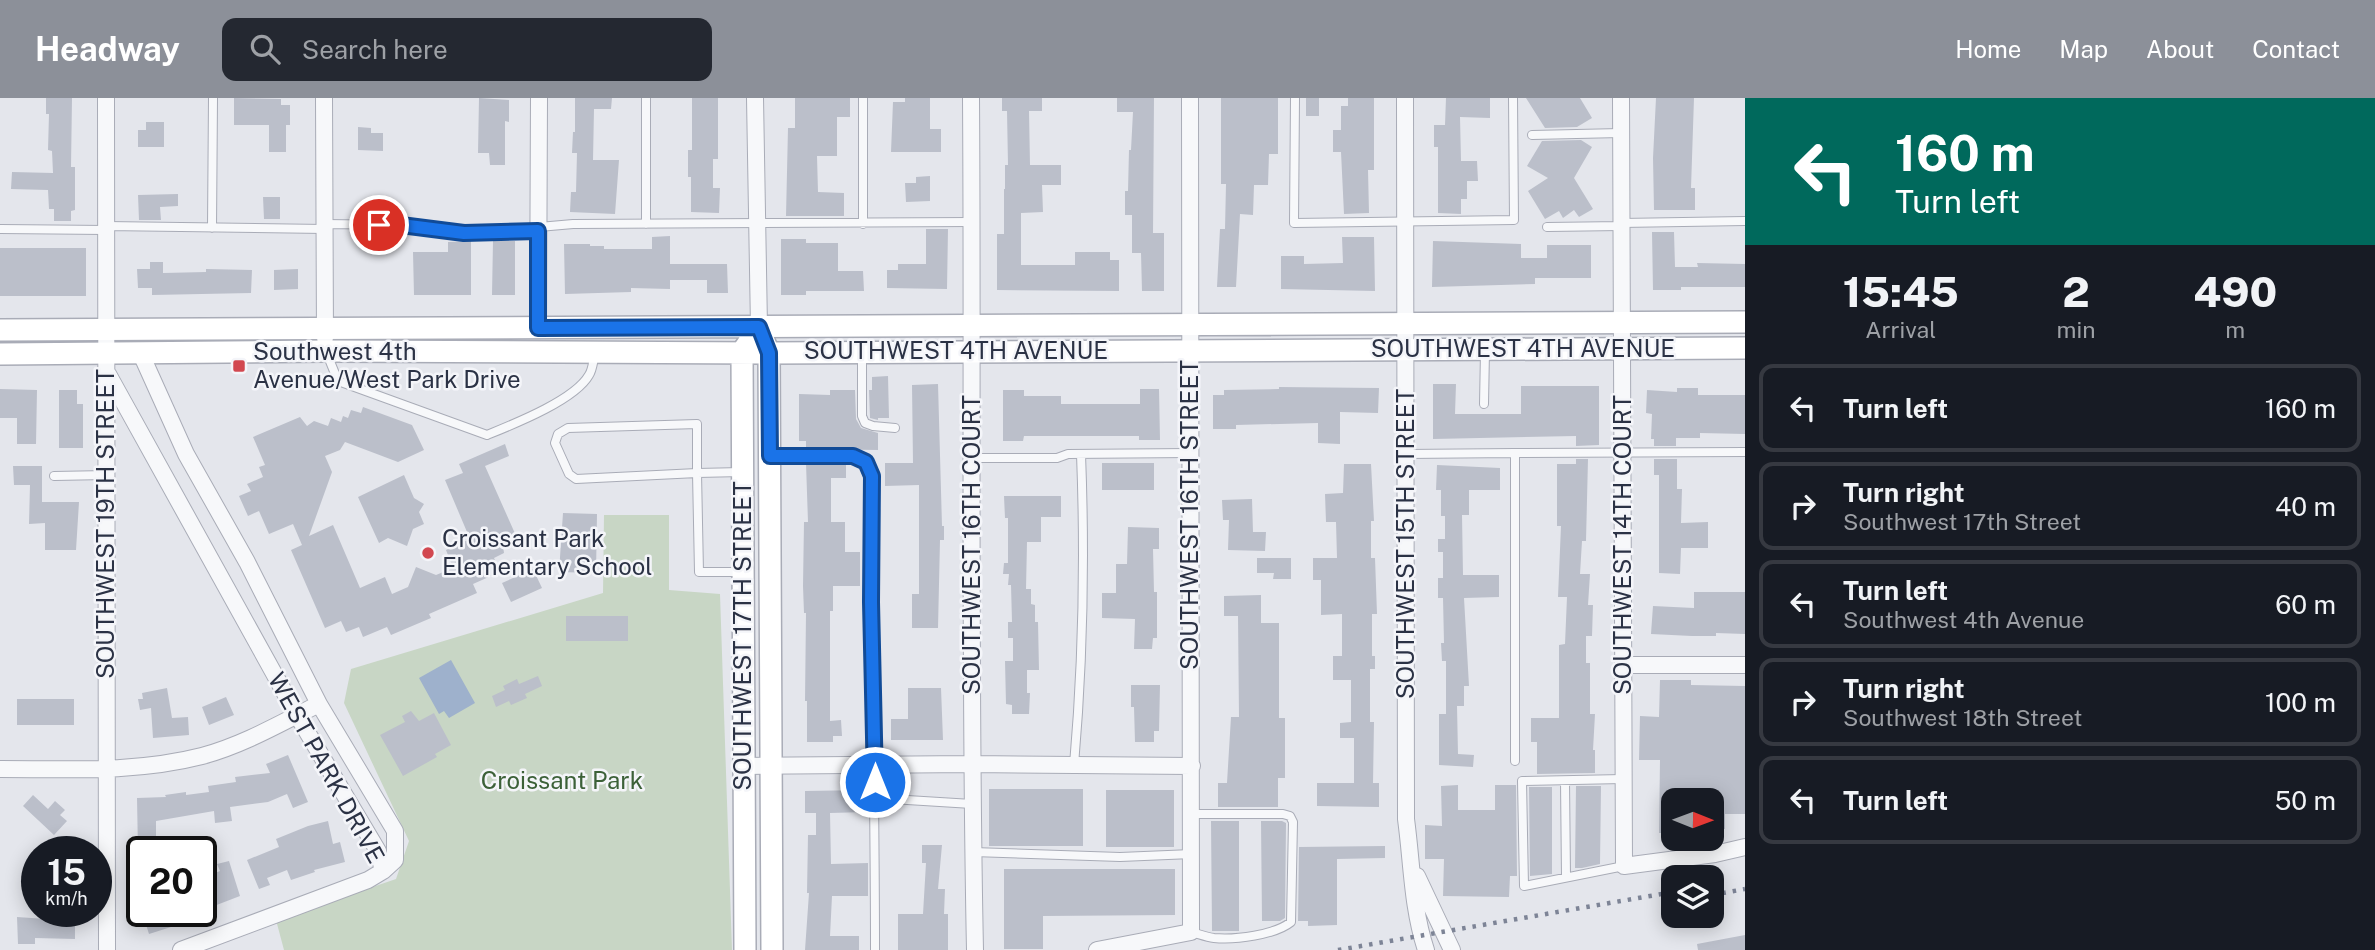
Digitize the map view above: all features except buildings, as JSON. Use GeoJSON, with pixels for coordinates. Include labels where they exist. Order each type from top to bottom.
{"type":"FeatureCollection","features":[{"type":"Feature","properties":{"kind":"main road","name":"SOUTHWEST 4TH AVENUE"},"geometry":{"type":"LineString","coordinates":[[0,330],[1745,322]]}},
{"type":"Feature","properties":{"kind":"main road"},"geometry":{"type":"LineString","coordinates":[[742,352],[759,327]]}},
{"type":"Feature","properties":{"kind":"main road","name":"SOUTHWEST 17TH STREET"},"geometry":{"type":"LineString","coordinates":[[759,327],[769,353],[772,950]]}},
{"type":"Feature","properties":{"kind":"main road","name":"SOUTHWEST 4TH AVENUE"},"geometry":{"type":"LineString","coordinates":[[0,354],[107,363],[141,354],[326,351],[769,353],[1745,348]]}},
{"type":"Feature","properties":{"kind":"main road","name":"SOUTHWEST 17TH STREET"},"geometry":{"type":"LineString","coordinates":[[742,352],[744,950]]}},
{"type":"Feature","properties":{"kind":"street","name":"SOUTHWEST 19TH STREET"},"geometry":{"type":"LineString","coordinates":[[106,98],[107,950]]}},
{"type":"Feature","properties":{"kind":"street"},"geometry":{"type":"LineString","coordinates":[[324,98],[326,351]]}},
{"type":"Feature","properties":{"kind":"street"},"geometry":{"type":"LineString","coordinates":[[538,328],[539,98]]}},
{"type":"Feature","properties":{"kind":"street","name":"SOUTHWEST 17TH STREET"},"geometry":{"type":"LineString","coordinates":[[755,98],[759,327]]}},
{"type":"Feature","properties":{"kind":"street","name":"SOUTHWEST 16TH COURT"},"geometry":{"type":"LineString","coordinates":[[971,98],[971,764],[975,950]]}},
{"type":"Feature","properties":{"kind":"street","name":"SOUTHWEST 16TH STREET"},"geometry":{"type":"LineString","coordinates":[[1190,98],[1191,932]]}},
{"type":"Feature","properties":{"kind":"street","name":"SOUTHWEST 15TH STREET"},"geometry":{"type":"LineString","coordinates":[[1405,98],[1406,819],[1413,887],[1426,950]]}},
{"type":"Feature","properties":{"kind":"street","name":"SOUTHWEST 14TH COURT"},"geometry":{"type":"LineString","coordinates":[[1621,98],[1624,866]]}},
{"type":"Feature","properties":{"kind":"street","name":"WEST PARK DRIVE"},"geometry":{"type":"LineString","coordinates":[[107,363],[297,715],[378,851],[383,871],[396,859],[395,831],[319,704],[247,562],[186,454],[141,354]]}},
{"type":"Feature","properties":{"kind":"street"},"geometry":{"type":"LineString","coordinates":[[1624,665],[1745,665]]}},
{"type":"Feature","properties":{"kind":"street"},"geometry":{"type":"LineString","coordinates":[[0,769],[157,766],[204,755],[246,741],[319,704]]}},
{"type":"Feature","properties":{"kind":"street"},"geometry":{"type":"LineString","coordinates":[[744,766],[1192,766]]}},
{"type":"Feature","properties":{"kind":"street"},"geometry":{"type":"LineString","coordinates":[[1624,866],[1715,854],[1745,847]]}},
{"type":"Feature","properties":{"kind":"street","name":"SOUTHWEST 15TH STREET"},"geometry":{"type":"LineString","coordinates":[[1412,864],[1452,950]]}},
{"type":"Feature","properties":{"kind":"street"},"geometry":{"type":"LineString","coordinates":[[181,950],[368,880],[383,871]]}},
{"type":"Feature","properties":{"kind":"street"},"geometry":{"type":"LineString","coordinates":[[1097,950],[1191,932]]}},
{"type":"Feature","properties":{"kind":"lane"},"geometry":{"type":"LineString","coordinates":[[212,228],[213,98]]}},
{"type":"Feature","properties":{"kind":"lane"},"geometry":{"type":"LineString","coordinates":[[646,98],[646,223]]}},
{"type":"Feature","properties":{"kind":"lane"},"geometry":{"type":"LineString","coordinates":[[863,98],[863,223]]}},
{"type":"Feature","properties":{"kind":"lane"},"geometry":{"type":"LineString","coordinates":[[1295,98],[1294,223],[1514,220],[1513,98]]}},
{"type":"Feature","properties":{"kind":"lane"},"geometry":{"type":"LineString","coordinates":[[1532,135],[1621,133]]}},
{"type":"Feature","properties":{"kind":"lane"},"geometry":{"type":"LineString","coordinates":[[1547,227],[1745,221]]}},
{"type":"Feature","properties":{"kind":"lane"},"geometry":{"type":"LineString","coordinates":[[0,229],[401,225],[464,233],[538,229],[573,224],[972,222]]}},
{"type":"Feature","properties":{"kind":"lane"},"geometry":{"type":"LineString","coordinates":[[1485,348],[1485,404]]}},
{"type":"Feature","properties":{"kind":"lane"},"geometry":{"type":"LineString","coordinates":[[326,351],[338,381],[487,435],[519,422],[576,391],[590,374],[595,352]]}},
{"type":"Feature","properties":{"kind":"lane"},"geometry":{"type":"LineString","coordinates":[[862,352],[864,423],[895,428]]}},
{"type":"Feature","properties":{"kind":"lane"},"geometry":{"type":"LineString","coordinates":[[743,472],[697,473],[576,479],[569,474],[555,443],[558,434],[568,428],[697,424],[697,473],[699,572],[743,572]]}},
{"type":"Feature","properties":{"kind":"lane"},"geometry":{"type":"LineString","coordinates":[[1406,454],[1745,452]]}},
{"type":"Feature","properties":{"kind":"lane"},"geometry":{"type":"LineString","coordinates":[[972,458],[1190,453]]}},
{"type":"Feature","properties":{"kind":"lane"},"geometry":{"type":"LineString","coordinates":[[1515,453],[1515,761]]}},
{"type":"Feature","properties":{"kind":"lane"},"geometry":{"type":"LineString","coordinates":[[1074,765],[1081,685],[1081,454]]}},
{"type":"Feature","properties":{"kind":"lane"},"geometry":{"type":"LineString","coordinates":[[770,456],[853,456],[866,462],[872,476],[874,950]]}},
{"type":"Feature","properties":{"kind":"lane"},"geometry":{"type":"LineString","coordinates":[[54,476],[107,475]]}},
{"type":"Feature","properties":{"kind":"lane"},"geometry":{"type":"LineString","coordinates":[[1623,779],[1522,781],[1524,886],[1624,866]]}},
{"type":"Feature","properties":{"kind":"lane"},"geometry":{"type":"LineString","coordinates":[[1564,781],[1566,877]]}},
{"type":"Feature","properties":{"kind":"lane"},"geometry":{"type":"LineString","coordinates":[[875,798],[972,804]]}},
{"type":"Feature","properties":{"kind":"lane"},"geometry":{"type":"LineString","coordinates":[[1191,932],[1214,938],[1256,935],[1291,922],[1293,822],[1290,816],[1283,814],[1192,814]]}},
{"type":"Feature","properties":{"kind":"lane"},"geometry":{"type":"LineString","coordinates":[[973,852],[1120,856],[1192,854]]}},
{"type":"Feature","properties":{"kind":"green space","name":"Croissant Park"},"geometry":{"type":"Polygon","coordinates":[[[604,515],[669,515],[669,590],[720,594],[732,950],[284,950],[276,920],[396,879],[409,841],[344,703],[351,669],[603,593],[604,515]]]}},
{"type":"Feature","properties":{"kind":"water"},"geometry":{"type":"Polygon","coordinates":[[[451,660],[475,703],[449,718],[444,711],[439,714],[419,678],[451,660]]]}},
{"type":"Feature","properties":{"kind":"railway"},"geometry":{"type":"LineString","coordinates":[[1724,893],[1745,889]]}},
{"type":"Feature","properties":{"kind":"railway"},"geometry":{"type":"LineString","coordinates":[[1338,950],[1661,894]]}},
{"type":"Feature","properties":{"kind":"place","name":"Southwest 4th Avenue/West Park Drive"},"geometry":{"type":"Point","coordinates":[239,366]}},
{"type":"Feature","properties":{"kind":"place","name":"Croissant Park Elementary School"},"geometry":{"type":"Point","coordinates":[428,553]}},
{"type":"Feature","properties":{"kind":"route"},"geometry":{"type":"LineString","coordinates":[[379,225],[464,233],[538,231],[538,328],[759,327],[769,353],[770,456],[853,456],[866,462],[872,476],[871,602],[875,782]]}}]}
